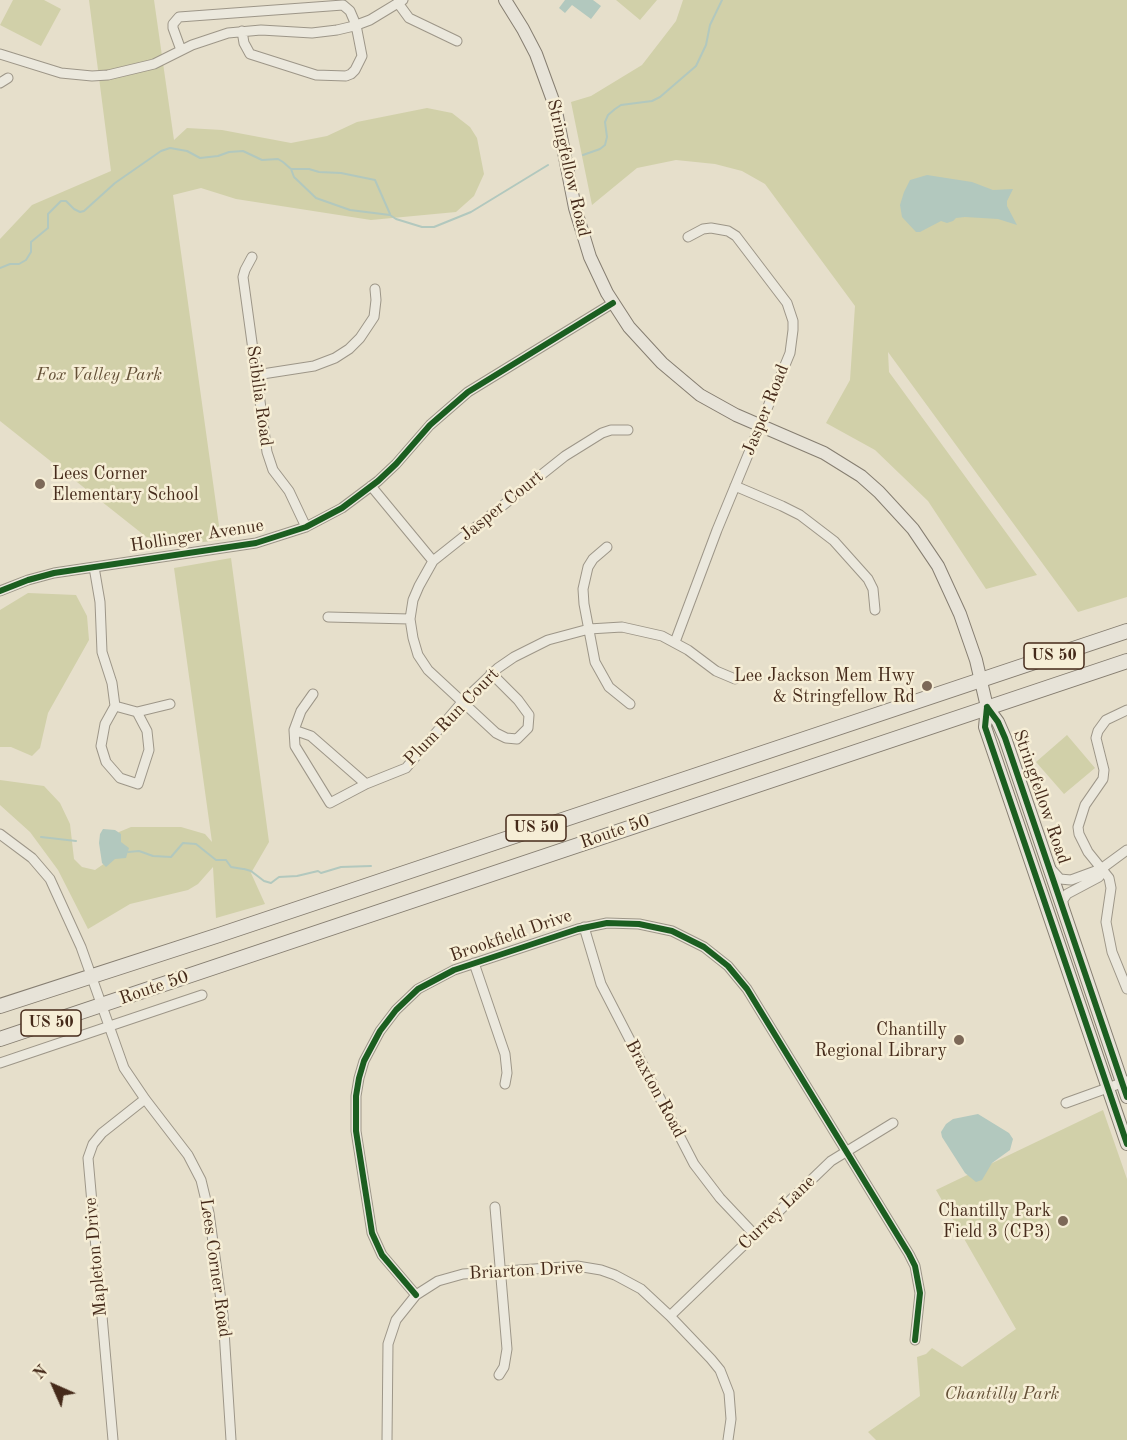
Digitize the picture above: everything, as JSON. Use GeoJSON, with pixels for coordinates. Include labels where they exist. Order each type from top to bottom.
{"type":"FeatureCollection","features":[{"type":"Feature","properties":{"kind":"highway","name":"Route 50"},"geometry":{"type":"LineString","coordinates":[[0,1006],[252,924],[1127,630]]}},
{"type":"Feature","properties":{"kind":"highway","name":"Route 50"},"geometry":{"type":"LineString","coordinates":[[0,1039],[1127,661]]}},
{"type":"Feature","properties":{"kind":"main road","name":"Stringfellow Road"},"geometry":{"type":"LineString","coordinates":[[505,0],[532,46],[548,84],[559,121],[575,208],[597,273],[613,303],[645,346],[681,380],[714,404],[840,462],[879,492],[913,529],[938,566],[960,614],[981,678],[987,707],[985,727],[1127,1144]]}},
{"type":"Feature","properties":{"kind":"main road","name":"Stringfellow Road"},"geometry":{"type":"LineString","coordinates":[[987,707],[998,722],[1005,738],[1125,1082],[1127,1097]]}},
{"type":"Feature","properties":{"kind":"street"},"geometry":{"type":"LineString","coordinates":[[0,54],[61,73],[108,75],[154,64],[181,50],[217,36],[261,30],[312,33],[337,30],[356,25],[401,2],[409,18],[457,41]]}},
{"type":"Feature","properties":{"kind":"street"},"geometry":{"type":"LineString","coordinates":[[181,50],[173,28],[173,24],[179,17],[343,5],[350,11],[356,25],[362,56],[355,70],[346,76],[316,75],[250,54],[244,43],[242,32]]}},
{"type":"Feature","properties":{"kind":"street","name":"Jasper Road"},"geometry":{"type":"LineString","coordinates":[[675,642],[792,344],[794,330],[790,311],[779,291],[736,236],[728,231],[711,228],[703,229],[688,237]]}},
{"type":"Feature","properties":{"kind":"street","name":"Scibilia Road"},"geometry":{"type":"LineString","coordinates":[[252,257],[244,270],[243,277],[269,462],[289,491],[306,527]]}},
{"type":"Feature","properties":{"kind":"street"},"geometry":{"type":"LineString","coordinates":[[256,375],[314,366],[335,358],[349,349],[365,332],[374,317],[375,289]]}},
{"type":"Feature","properties":{"kind":"street","name":"Hollinger Avenue"},"geometry":{"type":"LineString","coordinates":[[0,591],[54,573],[256,543],[306,527],[342,508],[372,486],[396,464],[430,425],[468,392],[613,303]]}},
{"type":"Feature","properties":{"kind":"street","name":"Jasper Court"},"geometry":{"type":"LineString","coordinates":[[491,673],[518,700],[529,715],[528,728],[517,739],[506,738],[496,733],[463,701],[443,686],[418,655],[410,619],[413,600],[433,561],[565,456],[602,433],[611,430],[628,430]]}},
{"type":"Feature","properties":{"kind":"street"},"geometry":{"type":"LineString","coordinates":[[372,486],[433,561]]}},
{"type":"Feature","properties":{"kind":"street"},"geometry":{"type":"LineString","coordinates":[[735,486],[800,515],[834,541],[868,579],[873,589],[875,610]]}},
{"type":"Feature","properties":{"kind":"street"},"geometry":{"type":"LineString","coordinates":[[607,547],[592,559],[585,576],[584,604],[595,662],[609,687],[630,704]]}},
{"type":"Feature","properties":{"kind":"street"},"geometry":{"type":"LineString","coordinates":[[94,567],[100,602],[102,652],[112,683],[115,706],[105,724],[101,746],[106,762],[120,778],[138,784],[149,750],[147,731],[137,712]]}},
{"type":"Feature","properties":{"kind":"street"},"geometry":{"type":"LineString","coordinates":[[328,617],[410,619]]}},
{"type":"Feature","properties":{"kind":"street","name":"Plum Run Court"},"geometry":{"type":"LineString","coordinates":[[294,730],[295,746],[330,803],[366,784],[406,768],[463,701],[491,673],[531,648],[569,633],[589,629],[633,628],[650,632],[675,642],[716,671],[735,678]]}},
{"type":"Feature","properties":{"kind":"street"},"geometry":{"type":"LineString","coordinates":[[313,694],[301,711],[294,730],[311,736],[366,784]]}},
{"type":"Feature","properties":{"kind":"street"},"geometry":{"type":"LineString","coordinates":[[115,706],[137,712],[170,704]]}},
{"type":"Feature","properties":{"kind":"street"},"geometry":{"type":"LineString","coordinates":[[1127,710],[1106,720],[1098,731],[1096,738],[1104,770],[1103,779],[1085,805],[1079,820],[1079,834],[1083,843],[1109,878],[1111,888],[1106,922],[1110,942],[1127,989]]}},
{"type":"Feature","properties":{"kind":"street","name":"Lees Corner Road"},"geometry":{"type":"LineString","coordinates":[[0,834],[32,858],[50,879],[70,920],[92,976],[124,1068],[188,1155],[201,1180],[206,1196],[223,1315],[231,1440]]}},
{"type":"Feature","properties":{"kind":"street"},"geometry":{"type":"LineString","coordinates":[[1048,865],[1058,878],[1068,880],[1101,869],[1127,850]]}},
{"type":"Feature","properties":{"kind":"street"},"geometry":{"type":"LineString","coordinates":[[1064,910],[1063,900],[1067,894],[1098,877],[1101,869]]}},
{"type":"Feature","properties":{"kind":"street","name":"Brookfield Drive"},"geometry":{"type":"LineString","coordinates":[[416,1295],[382,1255],[372,1233],[356,1131],[359,1078],[371,1046],[396,1010],[418,990],[436,979],[474,963],[584,927],[619,922],[655,926],[690,939],[716,956],[733,971],[747,989],[915,1266],[920,1293],[915,1340]]}},
{"type":"Feature","properties":{"kind":"street","name":"Braxton Road"},"geometry":{"type":"LineString","coordinates":[[584,927],[601,984],[694,1164],[720,1198],[754,1234]]}},
{"type":"Feature","properties":{"kind":"street"},"geometry":{"type":"LineString","coordinates":[[474,963],[505,1054],[507,1073],[505,1084]]}},
{"type":"Feature","properties":{"kind":"street"},"geometry":{"type":"LineString","coordinates":[[0,1063],[202,995]]}},
{"type":"Feature","properties":{"kind":"street"},"geometry":{"type":"LineString","coordinates":[[1066,1103],[1125,1082]]}},
{"type":"Feature","properties":{"kind":"street","name":"Mapleton Drive"},"geometry":{"type":"LineString","coordinates":[[113,1440],[88,1158],[93,1144],[102,1133],[145,1099]]}},
{"type":"Feature","properties":{"kind":"street","name":"Currey Lane"},"geometry":{"type":"LineString","coordinates":[[670,1316],[814,1175],[846,1150],[893,1123]]}},
{"type":"Feature","properties":{"kind":"street"},"geometry":{"type":"LineString","coordinates":[[495,1207],[507,1358],[499,1375]]}},
{"type":"Feature","properties":{"kind":"street","name":"Briarton Drive"},"geometry":{"type":"LineString","coordinates":[[387,1440],[387,1344],[396,1320],[416,1295],[450,1276],[569,1266],[601,1270],[641,1289],[711,1359],[726,1383],[731,1411],[728,1440]]}},
{"type":"Feature","properties":{"kind":"green space"},"geometry":{"type":"Polygon","coordinates":[[[13,0],[44,0],[61,9],[41,46],[0,25],[13,0]]]}},
{"type":"Feature","properties":{"kind":"green space","name":"Fox Valley Park"},"geometry":{"type":"Polygon","coordinates":[[[89,0],[154,0],[174,140],[187,128],[222,130],[291,143],[327,136],[357,122],[427,108],[452,113],[470,127],[477,138],[484,174],[474,196],[456,212],[371,220],[236,199],[201,188],[173,195],[221,540],[159,547],[0,421],[0,239],[32,205],[111,171],[89,0]]]}},
{"type":"Feature","properties":{"kind":"green space"},"geometry":{"type":"Polygon","coordinates":[[[616,0],[657,0],[640,20],[616,0]]]}},
{"type":"Feature","properties":{"kind":"green space"},"geometry":{"type":"Polygon","coordinates":[[[683,0],[1127,0],[1127,597],[1078,612],[888,352],[889,372],[1037,575],[986,589],[928,501],[875,450],[826,423],[850,380],[855,306],[765,184],[742,171],[715,164],[676,160],[637,168],[592,205],[571,102],[591,96],[642,65],[676,21],[683,0]]]}},
{"type":"Feature","properties":{"kind":"green space"},"geometry":{"type":"Polygon","coordinates":[[[231,558],[269,842],[251,873],[265,904],[216,918],[213,867],[198,884],[188,890],[130,904],[88,929],[58,870],[30,832],[0,805],[0,780],[44,786],[60,803],[70,824],[74,859],[82,867],[95,870],[105,863],[111,840],[119,832],[131,827],[181,827],[205,834],[212,842],[174,568],[231,558]]]}},
{"type":"Feature","properties":{"kind":"green space"},"geometry":{"type":"Polygon","coordinates":[[[28,593],[76,595],[87,616],[89,640],[48,713],[40,748],[32,756],[11,747],[0,747],[0,610],[28,593]]]}},
{"type":"Feature","properties":{"kind":"green space"},"geometry":{"type":"Polygon","coordinates":[[[1067,735],[1095,768],[1064,794],[1036,762],[1067,735]]]}},
{"type":"Feature","properties":{"kind":"green space","name":"Chantilly Park"},"geometry":{"type":"Polygon","coordinates":[[[1103,1110],[1127,1179],[1127,1440],[876,1440],[868,1432],[920,1396],[917,1357],[926,1354],[932,1348],[962,1367],[1016,1329],[936,1190],[1103,1110]]]}},
{"type":"Feature","properties":{"kind":"shaded area"},"geometry":{"type":"Polygon","coordinates":[[[565,0],[593,0],[601,6],[591,19],[572,5],[565,13],[559,8],[565,0]]]}},
{"type":"Feature","properties":{"kind":"shaded area"},"geometry":{"type":"Polygon","coordinates":[[[927,175],[972,182],[993,190],[1013,189],[1007,206],[1017,225],[998,219],[965,217],[956,218],[947,223],[941,221],[916,232],[902,217],[900,205],[910,180],[927,175]]]}},
{"type":"Feature","properties":{"kind":"shaded area"},"geometry":{"type":"Polygon","coordinates":[[[103,829],[115,830],[121,834],[121,842],[129,848],[126,858],[115,859],[106,867],[102,863],[99,843],[103,829]]]}},
{"type":"Feature","properties":{"kind":"shaded area"},"geometry":{"type":"Polygon","coordinates":[[[978,1114],[1009,1133],[1013,1139],[1010,1150],[992,1163],[982,1180],[976,1182],[965,1173],[941,1132],[953,1119],[978,1114]]]}},
{"type":"Feature","properties":{"kind":"waterway"},"geometry":{"type":"LineString","coordinates":[[583,155],[605,145],[607,137],[605,122],[608,115],[615,109],[621,105],[652,101],[660,97],[696,66],[706,45],[710,25],[722,0]]}},
{"type":"Feature","properties":{"kind":"waterway"},"geometry":{"type":"LineString","coordinates":[[0,268],[26,260],[31,252],[31,242],[48,228],[48,214],[61,201],[66,201],[80,212],[84,211],[115,183],[161,151],[170,148],[187,151],[200,158],[243,151],[262,160],[278,159],[291,169],[294,177],[316,198],[350,210],[390,215],[422,227],[434,227],[471,212],[548,165]]}},
{"type":"Feature","properties":{"kind":"waterway"},"geometry":{"type":"LineString","coordinates":[[291,169],[341,173],[375,180],[390,214]]}},
{"type":"Feature","properties":{"kind":"waterway"},"geometry":{"type":"LineString","coordinates":[[41,837],[76,841]]}},
{"type":"Feature","properties":{"kind":"waterway"},"geometry":{"type":"LineString","coordinates":[[128,852],[139,851],[153,856],[171,857],[183,843],[196,844],[216,860],[226,860],[231,867],[243,869]]}},
{"type":"Feature","properties":{"kind":"waterway"},"geometry":{"type":"LineString","coordinates":[[244,869],[271,883],[279,877],[318,871],[321,873],[341,867],[371,866]]}},
{"type":"Feature","properties":{"kind":"cycle path"},"geometry":{"type":"LineString","coordinates":[[0,591],[54,573],[256,543],[306,527],[342,508],[378,481],[430,425],[468,392],[613,303]]}},
{"type":"Feature","properties":{"kind":"cycle path"},"geometry":{"type":"LineString","coordinates":[[987,707],[985,727],[1127,1144]]}},
{"type":"Feature","properties":{"kind":"cycle path"},"geometry":{"type":"LineString","coordinates":[[987,707],[998,722],[1005,738],[1127,1097]]}},
{"type":"Feature","properties":{"kind":"cycle path"},"geometry":{"type":"LineString","coordinates":[[416,1295],[382,1255],[372,1233],[356,1131],[356,1096],[359,1078],[364,1061],[380,1031],[396,1010],[418,989],[454,970],[578,929],[607,923],[639,924],[672,931],[704,947],[728,966],[747,989],[915,1266],[920,1293],[915,1340]]}},
{"type":"Feature","properties":{"kind":"place","name":"Lees Corner Elementary School"},"geometry":{"type":"Point","coordinates":[40,484]}},
{"type":"Feature","properties":{"kind":"place","name":"Lee Jackson Mem Hwy & Stringfellow Rd"},"geometry":{"type":"Point","coordinates":[927,686]}},
{"type":"Feature","properties":{"kind":"place","name":"Chantilly Regional Library"},"geometry":{"type":"Point","coordinates":[959,1040]}},
{"type":"Feature","properties":{"kind":"place","name":"Chantilly Park Field 3 (CP3)"},"geometry":{"type":"Point","coordinates":[1063,1221]}}]}
